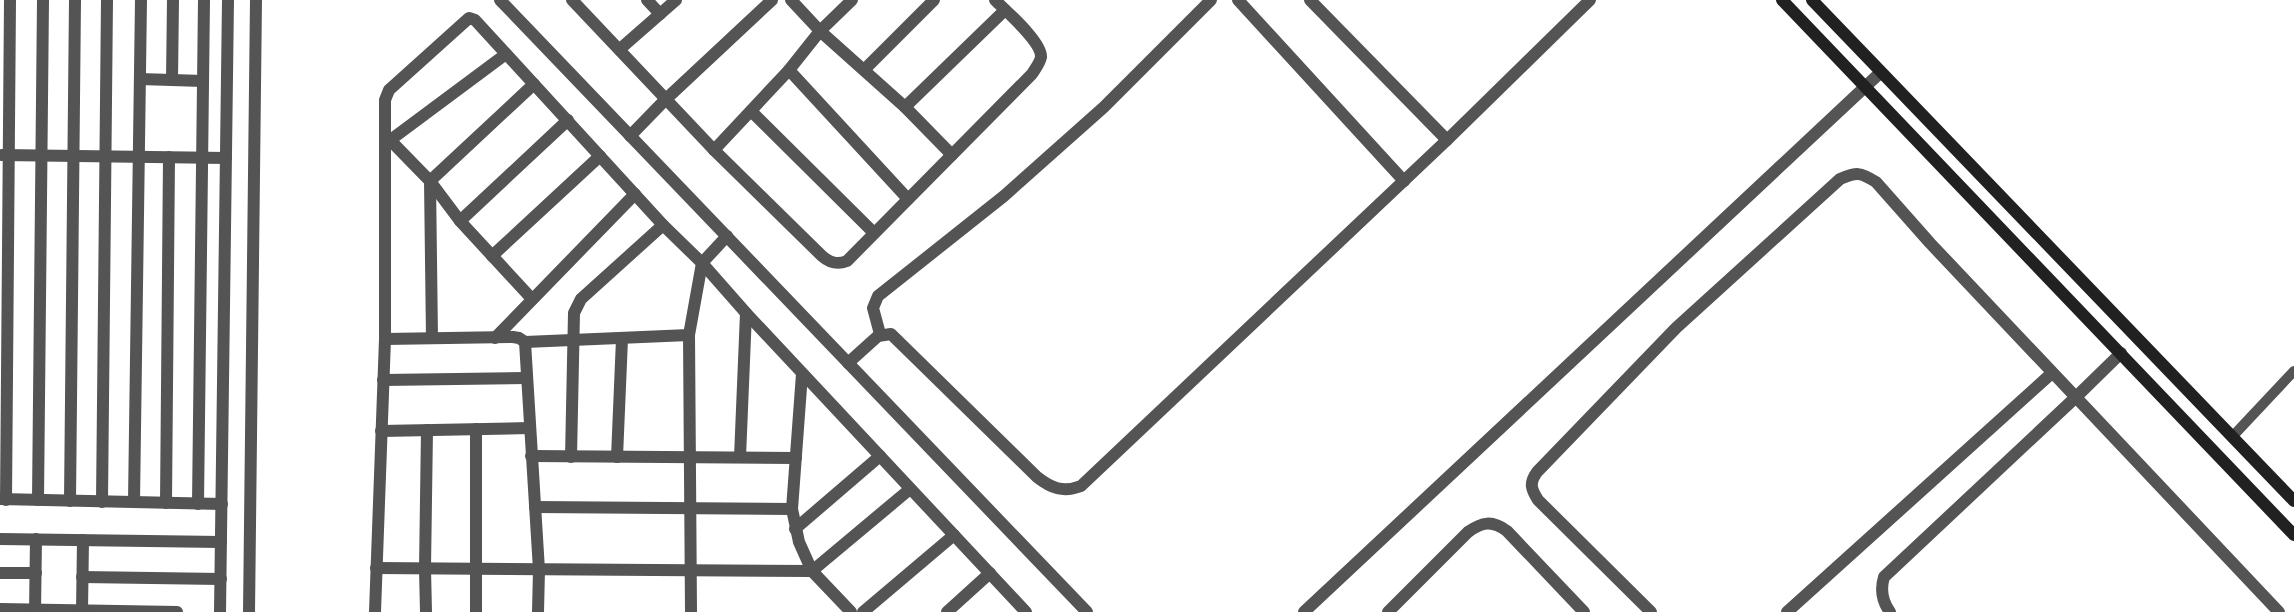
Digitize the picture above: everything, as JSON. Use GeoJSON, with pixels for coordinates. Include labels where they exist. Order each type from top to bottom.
{"type":"FeatureCollection","features":[{"type":"Feature","properties":{"kind":"street"},"geometry":{"type":"LineString","coordinates":[[10,0],[4,155],[3,499],[222,504]]}},
{"type":"Feature","properties":{"kind":"street"},"geometry":{"type":"LineString","coordinates":[[38,500],[43,0]]}},
{"type":"Feature","properties":{"kind":"street"},"geometry":{"type":"LineString","coordinates":[[70,501],[75,0]]}},
{"type":"Feature","properties":{"kind":"street"},"geometry":{"type":"LineString","coordinates":[[102,502],[107,0]]}},
{"type":"Feature","properties":{"kind":"street"},"geometry":{"type":"LineString","coordinates":[[134,502],[141,0]]}},
{"type":"Feature","properties":{"kind":"street"},"geometry":{"type":"LineString","coordinates":[[171,80],[173,0]]}},
{"type":"Feature","properties":{"kind":"street"},"geometry":{"type":"LineString","coordinates":[[198,504],[204,0]]}},
{"type":"Feature","properties":{"kind":"street"},"geometry":{"type":"LineString","coordinates":[[220,612],[228,0]]}},
{"type":"Feature","properties":{"kind":"street"},"geometry":{"type":"LineString","coordinates":[[249,612],[256,0]]}},
{"type":"Feature","properties":{"kind":"street"},"geometry":{"type":"LineString","coordinates":[[500,0],[1087,612]]}},
{"type":"Feature","properties":{"kind":"street"},"geometry":{"type":"LineString","coordinates":[[572,0],[714,150],[828,261],[840,264],[847,261],[952,155],[1032,74],[1040,62],[1040,52],[1035,42],[995,0]]}},
{"type":"Feature","properties":{"kind":"street"},"geometry":{"type":"LineString","coordinates":[[647,0],[660,14]]}},
{"type":"Feature","properties":{"kind":"street"},"geometry":{"type":"LineString","coordinates":[[620,49],[675,0]]}},
{"type":"Feature","properties":{"kind":"street"},"geometry":{"type":"LineString","coordinates":[[630,136],[772,0]]}},
{"type":"Feature","properties":{"kind":"street"},"geometry":{"type":"LineString","coordinates":[[791,0],[820,31],[865,69],[952,155]]}},
{"type":"Feature","properties":{"kind":"street"},"geometry":{"type":"LineString","coordinates":[[714,150],[789,70],[820,31],[852,0]]}},
{"type":"Feature","properties":{"kind":"street"},"geometry":{"type":"LineString","coordinates":[[865,69],[934,0]]}},
{"type":"Feature","properties":{"kind":"street"},"geometry":{"type":"LineString","coordinates":[[880,334],[873,308],[878,296],[1004,196],[1095,115],[1211,0]]}},
{"type":"Feature","properties":{"kind":"street"},"geometry":{"type":"LineString","coordinates":[[1238,0],[1404,182]]}},
{"type":"Feature","properties":{"kind":"street"},"geometry":{"type":"LineString","coordinates":[[1310,0],[1447,140]]}},
{"type":"Feature","properties":{"kind":"street"},"geometry":{"type":"LineString","coordinates":[[848,363],[880,334],[891,334],[1037,477],[1050,487],[1062,490],[1081,486],[1404,182],[1590,0]]}},
{"type":"Feature","properties":{"kind":"street"},"geometry":{"type":"LineString","coordinates":[[1782,0],[2294,535]]}},
{"type":"Feature","properties":{"kind":"street"},"geometry":{"type":"LineString","coordinates":[[1812,0],[2294,501]]}},
{"type":"Feature","properties":{"kind":"street"},"geometry":{"type":"LineString","coordinates":[[905,107],[1005,10]]}},
{"type":"Feature","properties":{"kind":"street"},"geometry":{"type":"LineString","coordinates":[[375,612],[385,339],[388,142],[386,100],[389,90],[465,20],[475,20],[1023,611]]}},
{"type":"Feature","properties":{"kind":"street"},"geometry":{"type":"LineString","coordinates":[[388,142],[506,54]]}},
{"type":"Feature","properties":{"kind":"street"},"geometry":{"type":"LineString","coordinates":[[789,70],[908,199]]}},
{"type":"Feature","properties":{"kind":"street"},"geometry":{"type":"LineString","coordinates":[[1304,612],[1881,72]]}},
{"type":"Feature","properties":{"kind":"street"},"geometry":{"type":"LineString","coordinates":[[140,79],[203,81]]}},
{"type":"Feature","properties":{"kind":"street"},"geometry":{"type":"LineString","coordinates":[[432,339],[429,182],[534,84]]}},
{"type":"Feature","properties":{"kind":"street"},"geometry":{"type":"LineString","coordinates":[[751,111],[874,233]]}},
{"type":"Feature","properties":{"kind":"street"},"geometry":{"type":"LineString","coordinates":[[460,221],[568,120]]}},
{"type":"Feature","properties":{"kind":"street"},"geometry":{"type":"LineString","coordinates":[[388,142],[429,182],[460,221],[532,299]]}},
{"type":"Feature","properties":{"kind":"street"},"geometry":{"type":"LineString","coordinates":[[4,155],[226,158]]}},
{"type":"Feature","properties":{"kind":"street"},"geometry":{"type":"LineString","coordinates":[[492,256],[600,156]]}},
{"type":"Feature","properties":{"kind":"street"},"geometry":{"type":"LineString","coordinates":[[166,503],[169,158]]}},
{"type":"Feature","properties":{"kind":"street"},"geometry":{"type":"LineString","coordinates":[[1651,612],[1538,500],[1532,491],[1531,480],[1676,328],[1840,179],[1857,172],[1876,182],[2052,374],[2279,612]]}},
{"type":"Feature","properties":{"kind":"street"},"geometry":{"type":"LineString","coordinates":[[495,338],[634,194]]}},
{"type":"Feature","properties":{"kind":"street"},"geometry":{"type":"LineString","coordinates":[[571,457],[574,313],[580,299],[663,225]]}},
{"type":"Feature","properties":{"kind":"street"},"geometry":{"type":"LineString","coordinates":[[691,612],[689,335],[702,263],[726,236]]}},
{"type":"Feature","properties":{"kind":"street"},"geometry":{"type":"LineString","coordinates":[[740,457],[746,313]]}},
{"type":"Feature","properties":{"kind":"street"},"geometry":{"type":"LineString","coordinates":[[385,339],[519,338],[525,342],[689,335]]}},
{"type":"Feature","properties":{"kind":"street"},"geometry":{"type":"LineString","coordinates":[[618,457],[622,339]]}},
{"type":"Feature","properties":{"kind":"street"},"geometry":{"type":"LineString","coordinates":[[525,342],[539,570],[538,612]]}},
{"type":"Feature","properties":{"kind":"street"},"geometry":{"type":"LineString","coordinates":[[1890,612],[1880,587],[1884,577],[2121,353]]}},
{"type":"Feature","properties":{"kind":"street"},"geometry":{"type":"LineString","coordinates":[[802,374],[792,508],[795,529],[812,571],[851,612]]}},
{"type":"Feature","properties":{"kind":"street"},"geometry":{"type":"LineString","coordinates":[[1787,612],[2052,374]]}},
{"type":"Feature","properties":{"kind":"street"},"geometry":{"type":"LineString","coordinates":[[383,380],[526,378]]}},
{"type":"Feature","properties":{"kind":"street"},"geometry":{"type":"LineString","coordinates":[[381,431],[530,428]]}},
{"type":"Feature","properties":{"kind":"street"},"geometry":{"type":"LineString","coordinates":[[476,429],[476,612]]}},
{"type":"Feature","properties":{"kind":"street"},"geometry":{"type":"LineString","coordinates":[[426,612],[427,430]]}},
{"type":"Feature","properties":{"kind":"street"},"geometry":{"type":"LineString","coordinates":[[531,456],[796,458]]}},
{"type":"Feature","properties":{"kind":"street"},"geometry":{"type":"LineString","coordinates":[[795,529],[880,456]]}},
{"type":"Feature","properties":{"kind":"street"},"geometry":{"type":"LineString","coordinates":[[375,568],[812,571],[910,489]]}},
{"type":"Feature","properties":{"kind":"street"},"geometry":{"type":"LineString","coordinates":[[535,507],[792,508]]}},
{"type":"Feature","properties":{"kind":"street"},"geometry":{"type":"LineString","coordinates":[[1388,612],[1468,532],[1489,522],[1507,531],[1584,612]]}},
{"type":"Feature","properties":{"kind":"street"},"geometry":{"type":"LineString","coordinates":[[863,612],[954,535]]}},
{"type":"Feature","properties":{"kind":"street"},"geometry":{"type":"LineString","coordinates":[[0,539],[221,542]]}},
{"type":"Feature","properties":{"kind":"street"},"geometry":{"type":"LineString","coordinates":[[35,611],[36,539]]}},
{"type":"Feature","properties":{"kind":"street"},"geometry":{"type":"LineString","coordinates":[[82,611],[83,540]]}},
{"type":"Feature","properties":{"kind":"street"},"geometry":{"type":"LineString","coordinates":[[0,573],[36,573]]}},
{"type":"Feature","properties":{"kind":"street"},"geometry":{"type":"LineString","coordinates":[[947,612],[990,573]]}},
{"type":"Feature","properties":{"kind":"street"},"geometry":{"type":"LineString","coordinates":[[82,577],[221,579]]}},
{"type":"Feature","properties":{"kind":"street"},"geometry":{"type":"LineString","coordinates":[[0,609],[177,612]]}},
{"type":"Feature","properties":{"kind":"lane"},"geometry":{"type":"LineString","coordinates":[[2232,437],[2294,371]]}}]}
